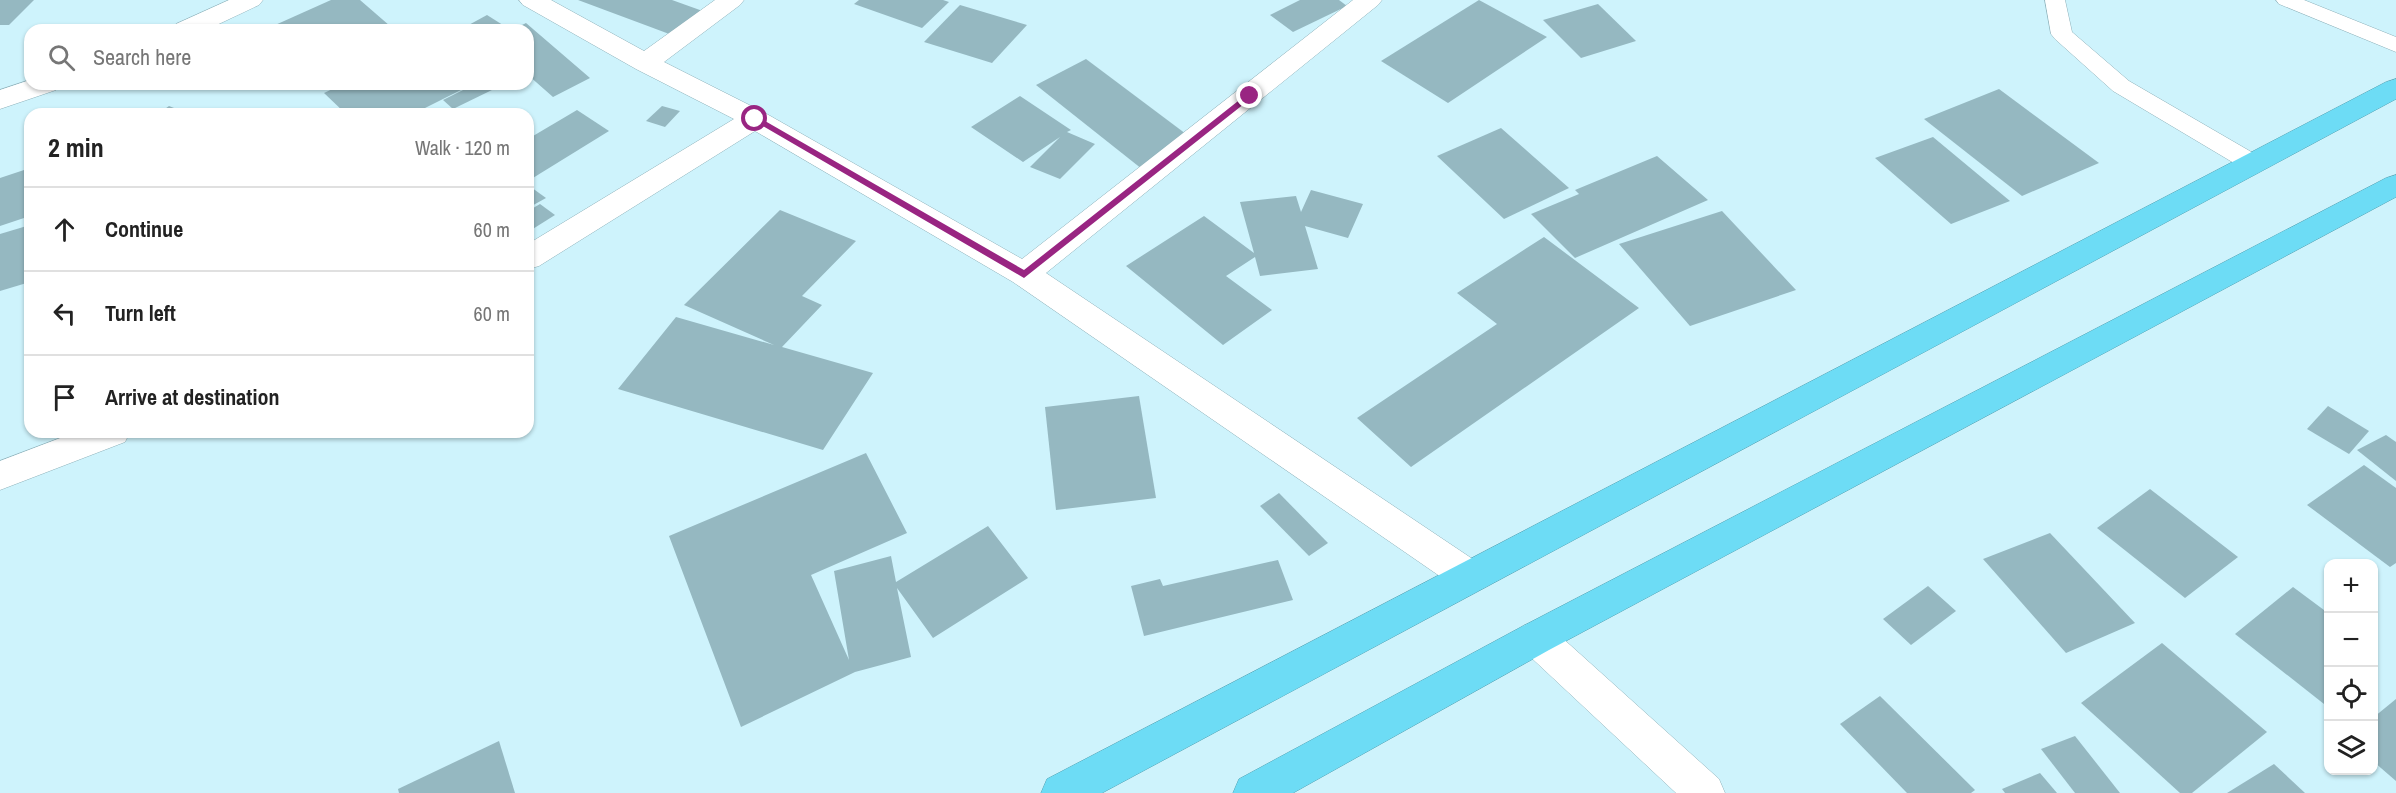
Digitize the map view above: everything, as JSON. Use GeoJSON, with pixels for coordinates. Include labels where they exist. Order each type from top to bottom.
{"type":"FeatureCollection","features":[{"type":"Feature","properties":{"kind":"highway"},"geometry":{"type":"LineString","coordinates":[[1061,793],[2396,88]]}},
{"type":"Feature","properties":{"kind":"highway"},"geometry":{"type":"LineString","coordinates":[[1253,793],[1536,638],[2396,185]]}},
{"type":"Feature","properties":{"kind":"street"},"geometry":{"type":"LineString","coordinates":[[198,24],[250,0]]}},
{"type":"Feature","properties":{"kind":"street"},"geometry":{"type":"LineString","coordinates":[[532,0],[645,63],[755,119],[1024,274],[1470,577]]}},
{"type":"Feature","properties":{"kind":"street"},"geometry":{"type":"LineString","coordinates":[[645,63],[731,0]]}},
{"type":"Feature","properties":{"kind":"street"},"geometry":{"type":"LineString","coordinates":[[1024,274],[1369,0]]}},
{"type":"Feature","properties":{"kind":"street"},"geometry":{"type":"LineString","coordinates":[[0,100],[29,90]]}},
{"type":"Feature","properties":{"kind":"street"},"geometry":{"type":"LineString","coordinates":[[534,254],[755,119]]}},
{"type":"Feature","properties":{"kind":"street"},"geometry":{"type":"LineString","coordinates":[[0,477],[98,438]]}},
{"type":"Feature","properties":{"kind":"street"},"geometry":{"type":"LineString","coordinates":[[1536,638],[1705,793]]}},
{"type":"Feature","properties":{"kind":"lane"},"geometry":{"type":"LineString","coordinates":[[2055,0],[2062,34],[2121,86],[2252,163]]}},
{"type":"Feature","properties":{"kind":"lane"},"geometry":{"type":"LineString","coordinates":[[2286,0],[2396,45]]}},
{"type":"Feature","properties":{"kind":"building"},"geometry":{"type":"Polygon","coordinates":[[[0,0],[34,0],[9,25],[0,25],[0,0]]]}},
{"type":"Feature","properties":{"kind":"building"},"geometry":{"type":"Polygon","coordinates":[[[331,0],[360,0],[388,24],[277,24],[331,0]]]}},
{"type":"Feature","properties":{"kind":"building"},"geometry":{"type":"Polygon","coordinates":[[[578,0],[672,0],[711,14],[680,38],[578,0]]]}},
{"type":"Feature","properties":{"kind":"building"},"geometry":{"type":"Polygon","coordinates":[[[859,0],[943,0],[949,2],[922,28],[854,4],[859,0]]]}},
{"type":"Feature","properties":{"kind":"building"},"geometry":{"type":"Polygon","coordinates":[[[1300,0],[1339,0],[1347,6],[1293,32],[1270,15],[1300,0]]]}},
{"type":"Feature","properties":{"kind":"building"},"geometry":{"type":"Polygon","coordinates":[[[1479,0],[1547,37],[1448,103],[1381,61],[1479,0]]]}},
{"type":"Feature","properties":{"kind":"building"},"geometry":{"type":"Polygon","coordinates":[[[1598,4],[1636,41],[1581,58],[1543,20],[1598,4]]]}},
{"type":"Feature","properties":{"kind":"building"},"geometry":{"type":"Polygon","coordinates":[[[960,5],[1027,25],[992,63],[924,42],[960,5]]]}},
{"type":"Feature","properties":{"kind":"building"},"geometry":{"type":"Polygon","coordinates":[[[487,15],[501,24],[470,24],[487,15]]]}},
{"type":"Feature","properties":{"kind":"building"},"geometry":{"type":"Polygon","coordinates":[[[534,30],[590,78],[553,97],[534,80],[534,30]]]}},
{"type":"Feature","properties":{"kind":"building"},"geometry":{"type":"Polygon","coordinates":[[[1086,59],[1198,143],[1147,173],[1036,85],[1086,59]]]}},
{"type":"Feature","properties":{"kind":"building"},"geometry":{"type":"Polygon","coordinates":[[[1999,89],[2099,163],[2022,196],[1924,119],[1999,89]]]}},
{"type":"Feature","properties":{"kind":"building"},"geometry":{"type":"Polygon","coordinates":[[[330,90],[461,90],[425,108],[340,108],[324,93],[330,90]]]}},
{"type":"Feature","properties":{"kind":"building"},"geometry":{"type":"Polygon","coordinates":[[[463,90],[492,90],[455,108],[443,100],[463,90]]]}},
{"type":"Feature","properties":{"kind":"building"},"geometry":{"type":"Polygon","coordinates":[[[1020,96],[1071,130],[1067,132],[1095,144],[1060,179],[1030,167],[1060,137],[1023,162],[971,127],[1020,96]]]}},
{"type":"Feature","properties":{"kind":"building"},"geometry":{"type":"Polygon","coordinates":[[[662,106],[680,111],[665,127],[646,121],[662,106]]]}},
{"type":"Feature","properties":{"kind":"building"},"geometry":{"type":"Polygon","coordinates":[[[577,110],[609,131],[534,177],[534,135],[577,110]]]}},
{"type":"Feature","properties":{"kind":"building"},"geometry":{"type":"Polygon","coordinates":[[[1501,128],[1569,188],[1504,219],[1437,156],[1501,128]]]}},
{"type":"Feature","properties":{"kind":"building"},"geometry":{"type":"Polygon","coordinates":[[[1933,137],[2010,201],[1951,224],[1875,158],[1933,137]]]}},
{"type":"Feature","properties":{"kind":"building"},"geometry":{"type":"Polygon","coordinates":[[[1657,156],[1708,200],[1575,258],[1531,214],[1579,194],[1575,190],[1657,156]]]}},
{"type":"Feature","properties":{"kind":"building"},"geometry":{"type":"Polygon","coordinates":[[[24,170],[24,218],[0,226],[0,178],[24,170]]]}},
{"type":"Feature","properties":{"kind":"building"},"geometry":{"type":"Polygon","coordinates":[[[534,189],[546,198],[534,205],[534,189]]]}},
{"type":"Feature","properties":{"kind":"building"},"geometry":{"type":"Polygon","coordinates":[[[1311,190],[1363,204],[1348,238],[1305,226],[1318,269],[1260,276],[1255,257],[1226,276],[1272,310],[1223,345],[1126,266],[1204,216],[1254,253],[1240,202],[1296,196],[1301,212],[1311,190]]]}},
{"type":"Feature","properties":{"kind":"building"},"geometry":{"type":"Polygon","coordinates":[[[540,204],[555,215],[534,228],[534,208],[540,204]]]}},
{"type":"Feature","properties":{"kind":"building"},"geometry":{"type":"Polygon","coordinates":[[[780,210],[856,241],[802,296],[822,305],[782,347],[873,373],[823,450],[618,389],[676,317],[774,345],[684,305],[780,210]]]}},
{"type":"Feature","properties":{"kind":"building"},"geometry":{"type":"Polygon","coordinates":[[[1722,211],[1796,290],[1690,326],[1619,244],[1722,211]]]}},
{"type":"Feature","properties":{"kind":"building"},"geometry":{"type":"Polygon","coordinates":[[[24,227],[24,284],[0,291],[0,234],[24,227]]]}},
{"type":"Feature","properties":{"kind":"building"},"geometry":{"type":"Polygon","coordinates":[[[1544,237],[1639,308],[1411,467],[1357,418],[1497,324],[1457,293],[1544,237]]]}},
{"type":"Feature","properties":{"kind":"building"},"geometry":{"type":"Polygon","coordinates":[[[1139,396],[1156,498],[1056,510],[1045,407],[1139,396]]]}},
{"type":"Feature","properties":{"kind":"building"},"geometry":{"type":"Polygon","coordinates":[[[2328,406],[2369,431],[2349,454],[2307,429],[2328,406]]]}},
{"type":"Feature","properties":{"kind":"building"},"geometry":{"type":"Polygon","coordinates":[[[2386,435],[2396,442],[2396,481],[2357,450],[2386,435]]]}},
{"type":"Feature","properties":{"kind":"building"},"geometry":{"type":"Polygon","coordinates":[[[866,453],[907,533],[811,575],[849,660],[834,571],[891,556],[896,582],[988,526],[1028,578],[933,638],[897,588],[911,657],[855,672],[741,727],[669,536],[866,453]]]}},
{"type":"Feature","properties":{"kind":"building"},"geometry":{"type":"Polygon","coordinates":[[[2364,465],[2396,488],[2396,563],[2390,567],[2307,505],[2364,465]]]}},
{"type":"Feature","properties":{"kind":"building"},"geometry":{"type":"Polygon","coordinates":[[[2150,489],[2238,557],[2185,598],[2097,528],[2150,489]]]}},
{"type":"Feature","properties":{"kind":"building"},"geometry":{"type":"Polygon","coordinates":[[[1279,493],[1328,543],[1309,556],[1260,506],[1279,493]]]}},
{"type":"Feature","properties":{"kind":"building"},"geometry":{"type":"Polygon","coordinates":[[[2050,533],[2135,623],[2066,653],[1983,559],[2050,533]]]}},
{"type":"Feature","properties":{"kind":"building"},"geometry":{"type":"Polygon","coordinates":[[[1278,560],[1293,600],[1144,636],[1131,586],[1160,579],[1163,586],[1278,560]]]}},
{"type":"Feature","properties":{"kind":"building"},"geometry":{"type":"Polygon","coordinates":[[[1928,586],[1956,611],[1911,645],[1883,619],[1928,586]]]}},
{"type":"Feature","properties":{"kind":"building"},"geometry":{"type":"Polygon","coordinates":[[[2293,587],[2324,610],[2324,704],[2235,634],[2293,587]]]}},
{"type":"Feature","properties":{"kind":"building"},"geometry":{"type":"Polygon","coordinates":[[[2162,643],[2267,732],[2192,793],[2180,793],[2081,703],[2162,643]]]}},
{"type":"Feature","properties":{"kind":"building"},"geometry":{"type":"Polygon","coordinates":[[[1880,696],[1975,790],[1971,793],[1907,793],[1840,724],[1880,696]]]}},
{"type":"Feature","properties":{"kind":"building"},"geometry":{"type":"Polygon","coordinates":[[[2396,699],[2396,781],[2378,765],[2378,714],[2396,699]]]}},
{"type":"Feature","properties":{"kind":"building"},"geometry":{"type":"Polygon","coordinates":[[[2075,736],[2120,793],[2075,793],[2041,749],[2075,736]]]}},
{"type":"Feature","properties":{"kind":"building"},"geometry":{"type":"Polygon","coordinates":[[[499,741],[515,793],[399,793],[398,789],[499,741]]]}},
{"type":"Feature","properties":{"kind":"building"},"geometry":{"type":"Polygon","coordinates":[[[2274,764],[2305,793],[2227,793],[2274,764]]]}},
{"type":"Feature","properties":{"kind":"building"},"geometry":{"type":"Polygon","coordinates":[[[2040,773],[2057,793],[2005,793],[2002,789],[2040,773]]]}},
{"type":"Feature","properties":{"kind":"route"},"geometry":{"type":"LineString","coordinates":[[755,119],[1024,274],[1250,96]]}}]}
